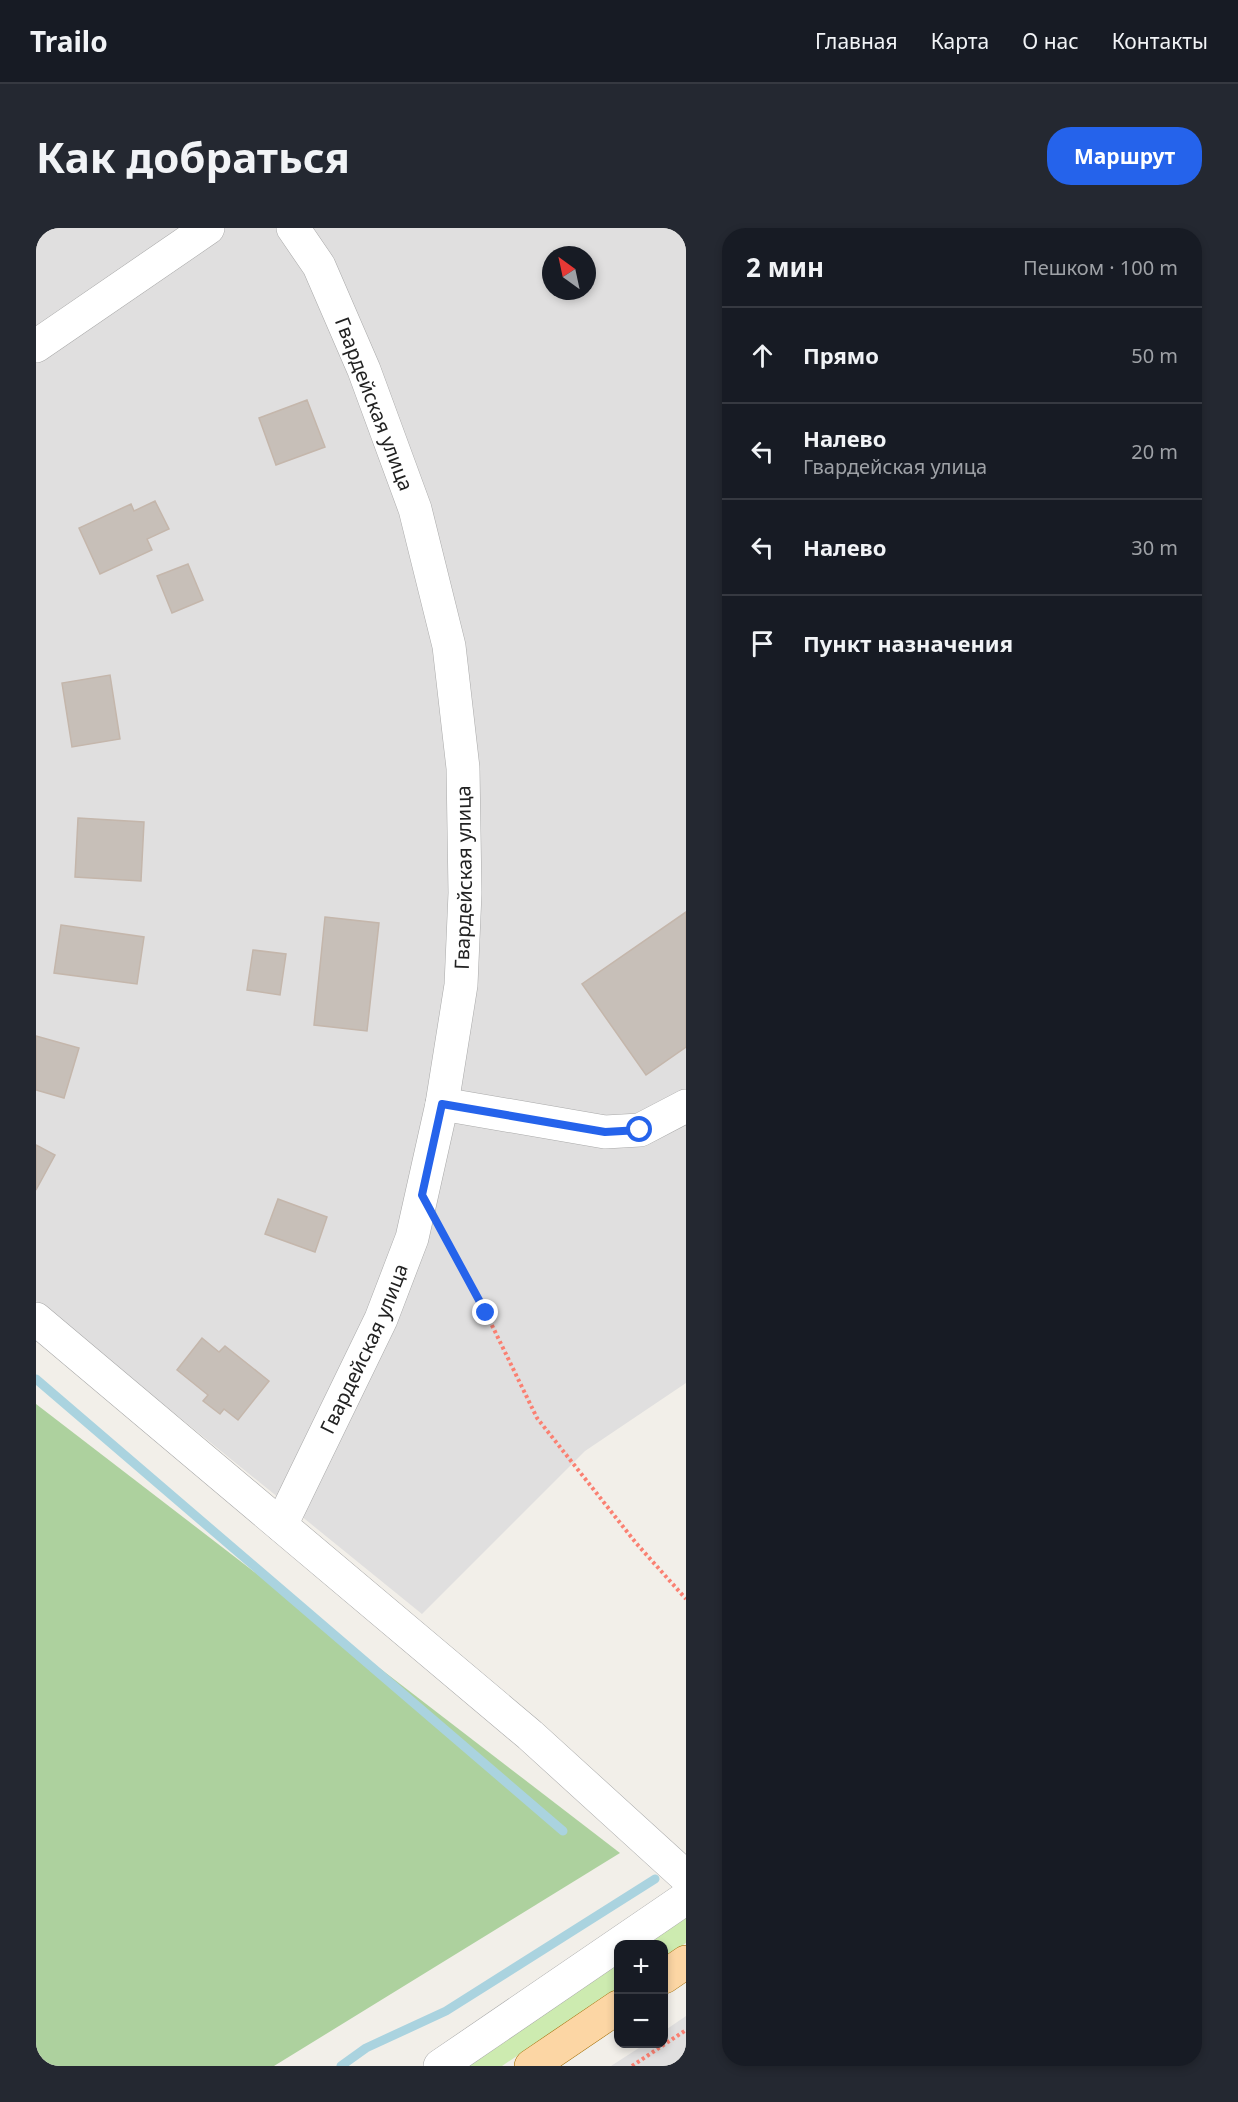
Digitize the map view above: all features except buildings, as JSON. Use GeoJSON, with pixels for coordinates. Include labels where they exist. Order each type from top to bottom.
{"type":"FeatureCollection","features":[{"type":"Feature","properties":{"kind":"main road"},"geometry":{"type":"LineString","coordinates":[[668,1974],[686,1962]]}},
{"type":"Feature","properties":{"kind":"main road"},"geometry":{"type":"LineString","coordinates":[[531,2066],[614,2010]]}},
{"type":"Feature","properties":{"kind":"street"},"geometry":{"type":"LineString","coordinates":[[36,346],[208,228]]}},
{"type":"Feature","properties":{"kind":"street","name":"Гвардейская улица"},"geometry":{"type":"LineString","coordinates":[[281,1525],[381,1319],[412,1238],[442,1104],[461,985],[465,893],[463,768],[449,646],[415,509],[368,381],[319,266],[293,228]]}},
{"type":"Feature","properties":{"kind":"street"},"geometry":{"type":"LineString","coordinates":[[442,1104],[605,1132],[640,1130],[686,1106]]}},
{"type":"Feature","properties":{"kind":"street"},"geometry":{"type":"LineString","coordinates":[[36,1319],[530,1736],[686,1878]]}},
{"type":"Feature","properties":{"kind":"street"},"geometry":{"type":"LineString","coordinates":[[440,2066],[686,1898]]}},
{"type":"Feature","properties":{"kind":"path"},"geometry":{"type":"LineString","coordinates":[[422,1195],[486,1313],[537,1418],[636,1543],[686,1599]]}},
{"type":"Feature","properties":{"kind":"path"},"geometry":{"type":"LineString","coordinates":[[632,2066],[686,2030]]}},
{"type":"Feature","properties":{"kind":"shaded area"},"geometry":{"type":"Polygon","coordinates":[[[36,228],[686,228],[686,1383],[585,1451],[422,1614],[36,1301],[36,228]]]}},
{"type":"Feature","properties":{"kind":"shaded area"},"geometry":{"type":"Polygon","coordinates":[[[686,2016],[686,2066],[611,2066],[639,2048],[668,2048],[668,2028],[686,2016]]]}},
{"type":"Feature","properties":{"kind":"green space"},"geometry":{"type":"Polygon","coordinates":[[[36,1404],[620,1853],[274,2066],[36,2066],[36,1404]]]}},
{"type":"Feature","properties":{"kind":"green space"},"geometry":{"type":"Polygon","coordinates":[[[686,1918],[686,1943],[668,1955],[668,1940],[653,1940],[686,1918]]]}},
{"type":"Feature","properties":{"kind":"green space"},"geometry":{"type":"Polygon","coordinates":[[[614,1966],[614,1991],[502,2066],[466,2066],[614,1966]]]}},
{"type":"Feature","properties":{"kind":"waterway"},"geometry":{"type":"LineString","coordinates":[[36,1379],[563,1831]]}},
{"type":"Feature","properties":{"kind":"waterway"},"geometry":{"type":"LineString","coordinates":[[341,2066],[366,2048],[446,2011],[655,1879]]}},
{"type":"Feature","properties":{"kind":"route"},"geometry":{"type":"LineString","coordinates":[[486,1313],[422,1195],[442,1104],[605,1132],[640,1130]]}}]}
